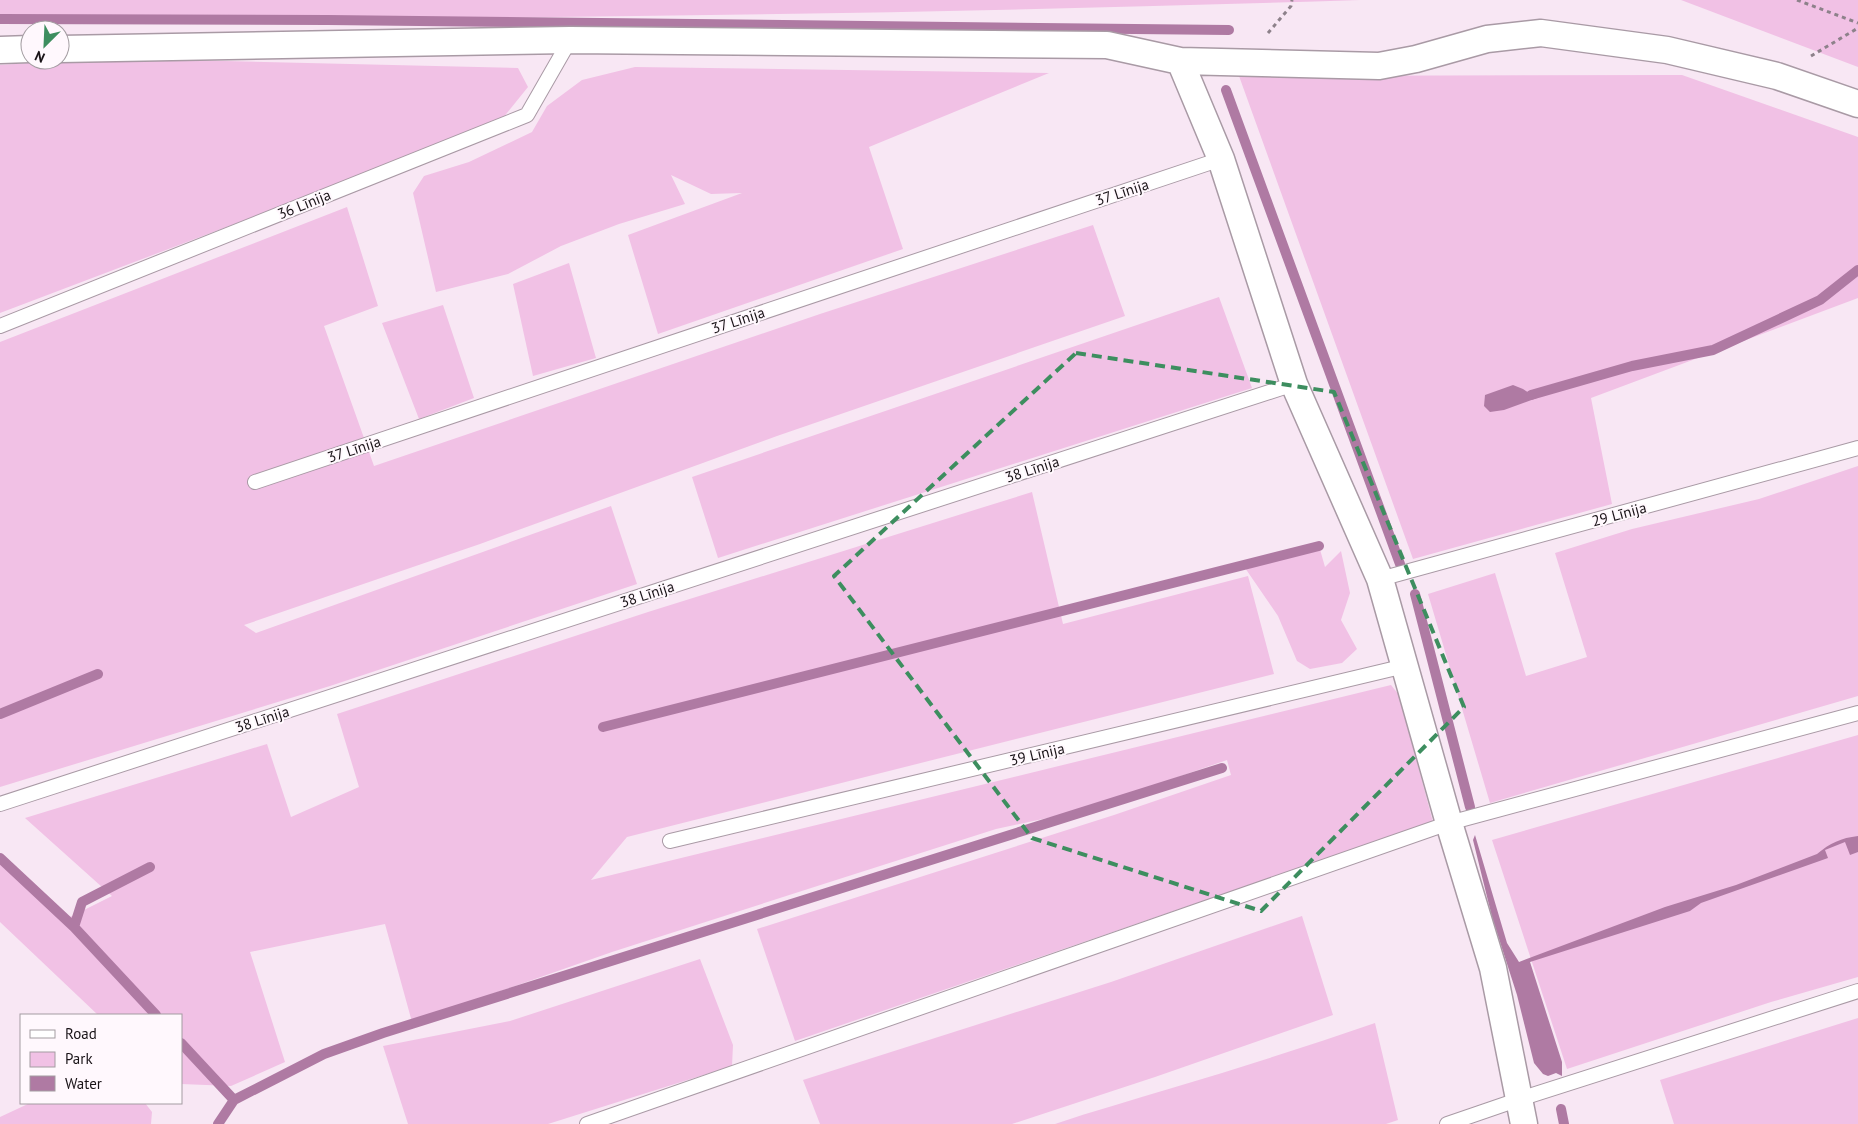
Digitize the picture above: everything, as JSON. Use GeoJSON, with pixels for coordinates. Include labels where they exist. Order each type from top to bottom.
{"type":"FeatureCollection","features":[{"type":"Feature","properties":{"kind":"street"},"geometry":{"type":"LineString","coordinates":[[70,49],[570,40],[1107,45],[1180,61],[1379,66],[1416,59],[1487,39],[1541,33],[1667,50],[1777,76],[1858,104]]}},
{"type":"Feature","properties":{"kind":"street"},"geometry":{"type":"LineString","coordinates":[[0,50],[20,49]]}},
{"type":"Feature","properties":{"kind":"street"},"geometry":{"type":"LineString","coordinates":[[1180,61],[1221,159],[1294,384],[1380,579],[1449,823],[1493,968],[1522,1112]]}},
{"type":"Feature","properties":{"kind":"lane","name":"36 Līnija"},"geometry":{"type":"LineString","coordinates":[[0,326],[527,115],[570,40]]}},
{"type":"Feature","properties":{"kind":"lane","name":"37 Līnija"},"geometry":{"type":"LineString","coordinates":[[255,482],[1221,159]]}},
{"type":"Feature","properties":{"kind":"lane","name":"38 Līnija"},"geometry":{"type":"LineString","coordinates":[[0,804],[1294,384]]}},
{"type":"Feature","properties":{"kind":"lane","name":"29 Līnija"},"geometry":{"type":"LineString","coordinates":[[1380,579],[1858,448]]}},
{"type":"Feature","properties":{"kind":"lane","name":"39 Līnija"},"geometry":{"type":"LineString","coordinates":[[670,841],[1405,666]]}},
{"type":"Feature","properties":{"kind":"lane"},"geometry":{"type":"LineString","coordinates":[[587,1124],[1449,823],[1858,713]]}},
{"type":"Feature","properties":{"kind":"lane"},"geometry":{"type":"LineString","coordinates":[[1447,1124],[1522,1112],[1858,991]]}},
{"type":"Feature","properties":{"kind":"path"},"geometry":{"type":"LineString","coordinates":[[1797,0],[1858,23]]}},
{"type":"Feature","properties":{"kind":"path"},"geometry":{"type":"LineString","coordinates":[[1777,76],[1858,28]]}},
{"type":"Feature","properties":{"kind":"highlighted area"},"geometry":{"type":"Polygon","coordinates":[[[1076,353],[1334,392],[1464,707],[1261,911],[1032,838],[834,576],[1076,353]]]}},
{"type":"Feature","properties":{"kind":"green space"},"geometry":{"type":"Polygon","coordinates":[[[0,0],[1360,0],[850,13],[510,17],[0,19],[0,0]]]}},
{"type":"Feature","properties":{"kind":"green space"},"geometry":{"type":"Polygon","coordinates":[[[1681,0],[1858,0],[1858,67],[1681,0]]]}},
{"type":"Feature","properties":{"kind":"green space"},"geometry":{"type":"Polygon","coordinates":[[[100,58],[518,68],[528,87],[498,124],[0,313],[0,65],[20,64],[20,70],[70,70],[70,60],[100,58]]]}},
{"type":"Feature","properties":{"kind":"green space"},"geometry":{"type":"Polygon","coordinates":[[[635,67],[1049,73],[869,147],[903,249],[658,334],[628,235],[742,193],[711,194],[671,175],[685,204],[619,224],[561,246],[508,274],[436,292],[413,193],[424,176],[469,162],[532,132],[547,106],[582,80],[635,67]]]}},
{"type":"Feature","properties":{"kind":"green space"},"geometry":{"type":"Polygon","coordinates":[[[1682,75],[1858,137],[1858,298],[1591,398],[1612,504],[1413,559],[1239,76],[1682,75]]]}},
{"type":"Feature","properties":{"kind":"green space"},"geometry":{"type":"Polygon","coordinates":[[[347,207],[378,306],[324,326],[374,466],[820,314],[1093,225],[1125,316],[777,436],[480,544],[244,625],[256,633],[611,506],[637,584],[330,686],[0,787],[0,342],[347,207]]]}},
{"type":"Feature","properties":{"kind":"green space"},"geometry":{"type":"Polygon","coordinates":[[[569,263],[596,358],[533,376],[513,284],[569,263]]]}},
{"type":"Feature","properties":{"kind":"green space"},"geometry":{"type":"Polygon","coordinates":[[[1219,297],[1252,388],[718,558],[692,477],[1219,297]]]}},
{"type":"Feature","properties":{"kind":"green space"},"geometry":{"type":"Polygon","coordinates":[[[443,305],[474,398],[419,419],[382,323],[443,305]]]}},
{"type":"Feature","properties":{"kind":"green space"},"geometry":{"type":"Polygon","coordinates":[[[1858,466],[1858,696],[1490,803],[1428,594],[1495,573],[1526,676],[1587,657],[1555,553],[1632,529],[1759,499],[1858,466]]]}},
{"type":"Feature","properties":{"kind":"green space"},"geometry":{"type":"Polygon","coordinates":[[[1032,492],[1063,624],[1248,576],[1274,674],[627,837],[591,880],[1391,685],[1399,695],[1433,822],[795,1041],[757,929],[1114,815],[1231,775],[1227,760],[1080,811],[996,829],[612,952],[412,1022],[385,924],[250,952],[285,1062],[231,1086],[182,1084],[182,1014],[97,1014],[0,922],[0,856],[64,920],[112,896],[25,818],[267,744],[291,817],[359,787],[337,714],[648,612],[1032,492]]]}},
{"type":"Feature","properties":{"kind":"green space"},"geometry":{"type":"Polygon","coordinates":[[[1319,546],[1325,567],[1341,551],[1350,593],[1341,620],[1357,649],[1342,663],[1310,669],[1297,661],[1278,616],[1243,565],[1319,546]]]}},
{"type":"Feature","properties":{"kind":"green space"},"geometry":{"type":"Polygon","coordinates":[[[1858,735],[1858,977],[1771,1002],[1567,1069],[1492,840],[1858,735]]]}},
{"type":"Feature","properties":{"kind":"green space"},"geometry":{"type":"Polygon","coordinates":[[[1302,916],[1333,1015],[1012,1124],[820,1124],[803,1080],[1111,982],[1302,916]]]}},
{"type":"Feature","properties":{"kind":"green space"},"geometry":{"type":"Polygon","coordinates":[[[700,959],[733,1045],[732,1066],[548,1124],[408,1124],[383,1046],[510,1021],[700,959]]]}},
{"type":"Feature","properties":{"kind":"green space"},"geometry":{"type":"Polygon","coordinates":[[[1858,1018],[1858,1124],[1674,1124],[1660,1080],[1858,1018]]]}},
{"type":"Feature","properties":{"kind":"green space"},"geometry":{"type":"Polygon","coordinates":[[[1375,1023],[1398,1120],[1386,1124],[1055,1124],[1248,1065],[1375,1023]]]}},
{"type":"Feature","properties":{"kind":"green space"},"geometry":{"type":"Polygon","coordinates":[[[28,1104],[146,1104],[152,1112],[151,1124],[0,1124],[0,1117],[28,1104]]]}},
{"type":"Feature","properties":{"kind":"water"},"geometry":{"type":"Polygon","coordinates":[[[1513,385],[1537,398],[1504,410],[1490,412],[1484,406],[1485,395],[1513,385]]]}},
{"type":"Feature","properties":{"kind":"water"},"geometry":{"type":"Polygon","coordinates":[[[1475,835],[1507,943],[1519,962],[1665,907],[1736,885],[1817,854],[1831,844],[1846,838],[1858,836],[1858,852],[1850,855],[1845,842],[1825,850],[1828,858],[1701,903],[1690,911],[1530,962],[1562,1062],[1562,1076],[1556,1073],[1548,1076],[1543,1074],[1534,1063],[1517,995],[1492,917],[1473,840],[1475,835]]]}},
{"type":"Feature","properties":{"kind":"waterway"},"geometry":{"type":"LineString","coordinates":[[0,19],[328,20],[1229,30]]}},
{"type":"Feature","properties":{"kind":"waterway"},"geometry":{"type":"LineString","coordinates":[[1226,90],[1400,564]]}},
{"type":"Feature","properties":{"kind":"waterway"},"geometry":{"type":"LineString","coordinates":[[1531,395],[1632,366],[1713,350],[1820,300],[1858,270]]}},
{"type":"Feature","properties":{"kind":"waterway"},"geometry":{"type":"LineString","coordinates":[[603,727],[1319,546]]}},
{"type":"Feature","properties":{"kind":"waterway"},"geometry":{"type":"LineString","coordinates":[[1415,594],[1470,807]]}},
{"type":"Feature","properties":{"kind":"waterway"},"geometry":{"type":"LineString","coordinates":[[0,714],[98,674]]}},
{"type":"Feature","properties":{"kind":"waterway"},"geometry":{"type":"LineString","coordinates":[[218,1124],[234,1100],[324,1054],[383,1033],[1222,768]]}},
{"type":"Feature","properties":{"kind":"waterway"},"geometry":{"type":"LineString","coordinates":[[0,858],[74,927]]}},
{"type":"Feature","properties":{"kind":"waterway"},"geometry":{"type":"LineString","coordinates":[[150,867],[82,902],[74,927],[155,1014]]}},
{"type":"Feature","properties":{"kind":"waterway"},"geometry":{"type":"LineString","coordinates":[[182,1044],[234,1100]]}},
{"type":"Feature","properties":{"kind":"waterway"},"geometry":{"type":"LineString","coordinates":[[1561,1109],[1564,1124]]}}]}
